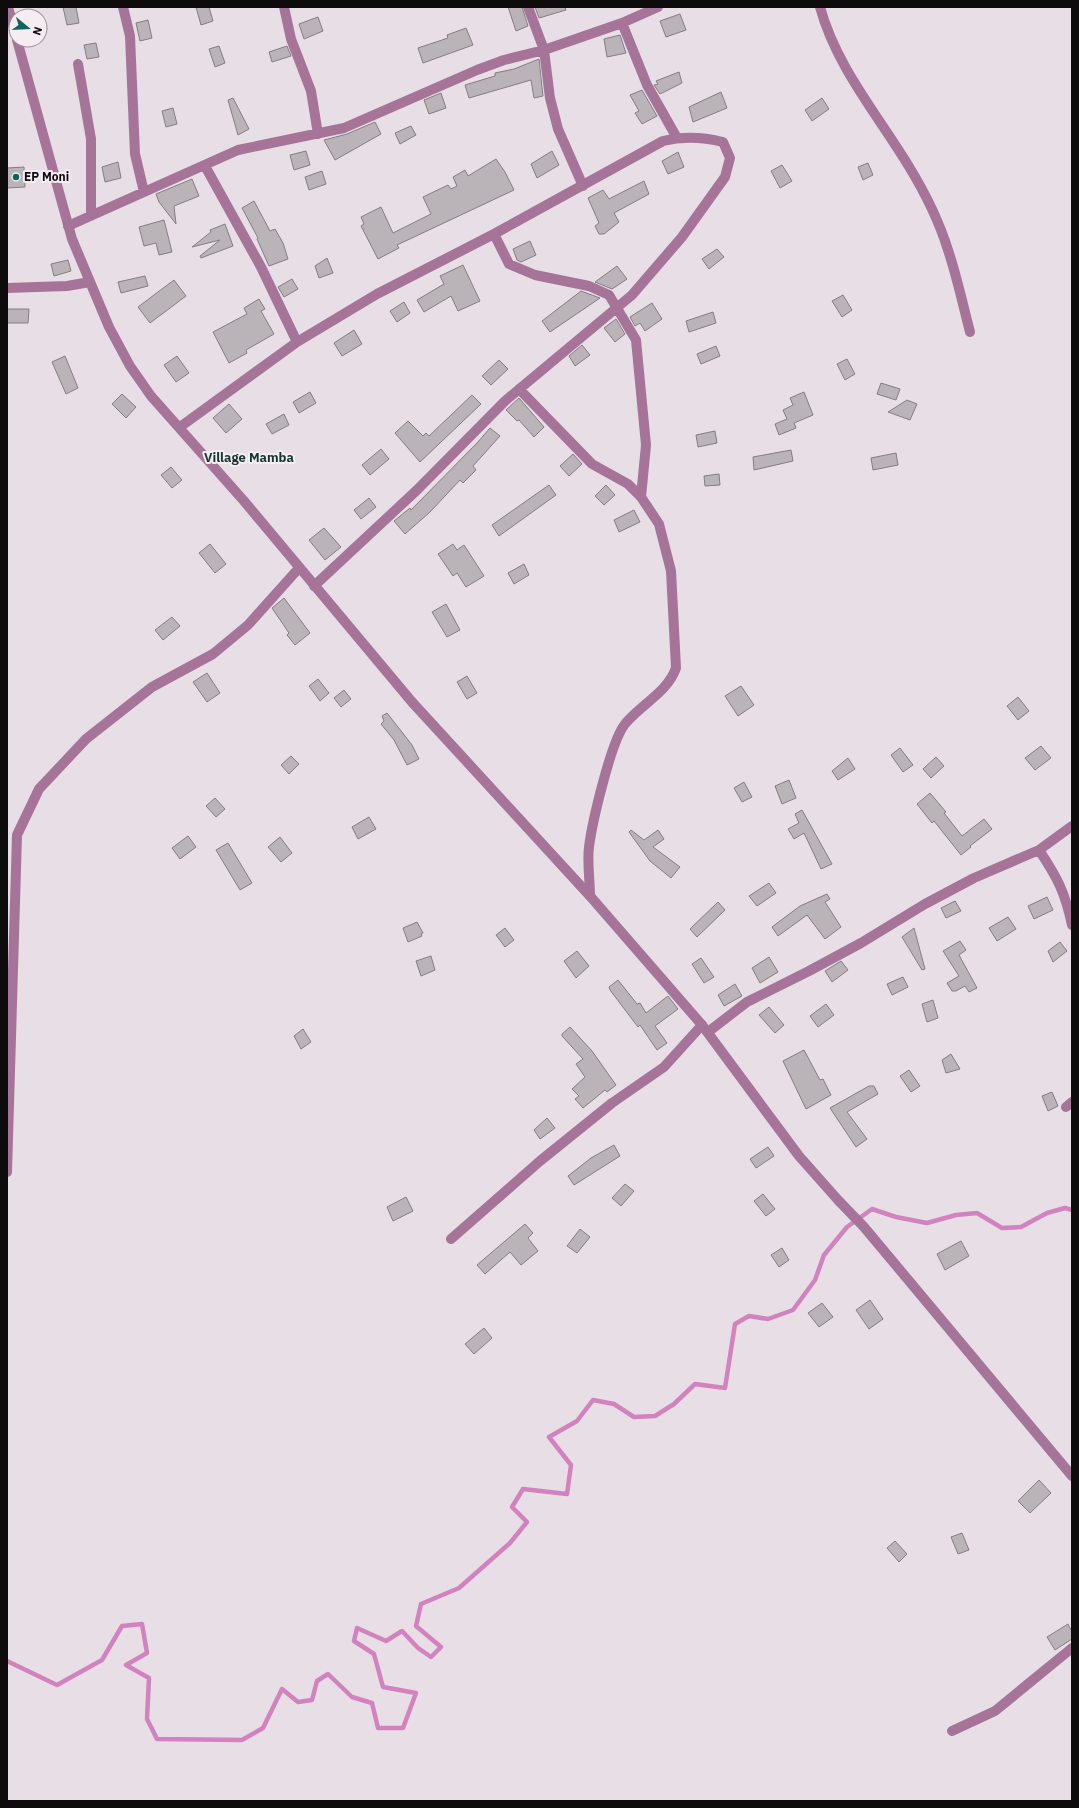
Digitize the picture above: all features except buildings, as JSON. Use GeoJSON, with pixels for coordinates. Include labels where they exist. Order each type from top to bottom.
{"type":"FeatureCollection","features":[{"type":"Feature","properties":{"kind":"street"},"geometry":{"type":"LineString","coordinates":[[123,7],[130,36],[135,154],[144,192]]}},
{"type":"Feature","properties":{"kind":"street"},"geometry":{"type":"LineString","coordinates":[[284,7],[291,39],[311,91],[318,134]]}},
{"type":"Feature","properties":{"kind":"street"},"geometry":{"type":"LineString","coordinates":[[528,7],[544,50],[550,98],[558,129],[583,186]]}},
{"type":"Feature","properties":{"kind":"street"},"geometry":{"type":"LineString","coordinates":[[68,226],[238,150],[344,128],[476,70],[504,60],[544,50],[622,23],[658,7]]}},
{"type":"Feature","properties":{"kind":"street"},"geometry":{"type":"LineString","coordinates":[[820,7],[826,28],[846,67],[909,166],[937,221],[948,249],[970,332]]}},
{"type":"Feature","properties":{"kind":"street"},"geometry":{"type":"LineString","coordinates":[[622,23],[647,85],[677,138]]}},
{"type":"Feature","properties":{"kind":"street"},"geometry":{"type":"LineString","coordinates":[[19,48],[68,226],[109,327],[130,366],[151,396],[180,427],[412,702],[590,896],[705,1029],[781,1132],[838,1200],[864,1227],[1072,1476]]}},
{"type":"Feature","properties":{"kind":"street"},"geometry":{"type":"LineString","coordinates":[[78,64],[91,139],[91,216]]}},
{"type":"Feature","properties":{"kind":"street"},"geometry":{"type":"LineString","coordinates":[[180,427],[297,342],[377,294],[494,234],[663,141],[677,138],[708,138],[723,142],[730,158],[725,176],[682,237],[632,295],[519,389],[417,490],[314,586]]}},
{"type":"Feature","properties":{"kind":"street"},"geometry":{"type":"LineString","coordinates":[[205,166],[261,267],[297,342]]}},
{"type":"Feature","properties":{"kind":"street"},"geometry":{"type":"LineString","coordinates":[[494,234],[509,264],[535,275],[589,286],[609,295],[636,340],[646,445],[641,497]]}},
{"type":"Feature","properties":{"kind":"street"},"geometry":{"type":"LineString","coordinates":[[7,288],[67,286],[90,282]]}},
{"type":"Feature","properties":{"kind":"street"},"geometry":{"type":"LineString","coordinates":[[519,389],[592,464],[628,484],[641,497],[659,524],[671,571],[676,668],[671,680],[625,723],[615,743],[593,821],[589,848],[590,896]]}},
{"type":"Feature","properties":{"kind":"street"},"geometry":{"type":"LineString","coordinates":[[7,1172],[17,835],[39,789],[86,739],[116,715],[152,688],[213,654],[248,625],[299,568]]}},
{"type":"Feature","properties":{"kind":"street"},"geometry":{"type":"LineString","coordinates":[[451,1239],[540,1161],[612,1103],[664,1067],[705,1029],[747,1002],[842,954],[925,904],[974,878],[1039,850],[1072,826]]}},
{"type":"Feature","properties":{"kind":"street"},"geometry":{"type":"LineString","coordinates":[[1039,850],[1055,875],[1066,898],[1072,925]]}},
{"type":"Feature","properties":{"kind":"street"},"geometry":{"type":"LineString","coordinates":[[952,1731],[995,1710],[1072,1648]]}},
{"type":"Feature","properties":{"kind":"waterway"},"geometry":{"type":"LineString","coordinates":[[7,1661],[57,1685],[102,1660],[122,1626],[142,1624],[147,1653],[126,1665],[149,1678],[147,1719],[157,1739],[242,1740],[263,1728],[282,1689],[298,1702],[312,1700],[317,1681],[328,1674],[352,1697],[372,1703],[378,1728],[403,1728],[416,1693],[383,1687],[374,1654],[354,1641],[357,1628],[386,1641],[402,1631],[418,1648],[431,1657],[441,1647],[416,1626],[421,1604],[459,1588],[510,1543],[527,1522],[512,1507],[523,1489],[567,1494],[571,1465],[549,1437],[577,1421],[593,1400],[614,1404],[634,1417],[655,1416],[674,1404],[695,1384],[725,1388],[735,1324],[749,1316],[768,1319],[793,1310],[815,1280],[824,1255],[847,1227],[872,1209],[896,1217],[927,1223],[956,1215],[977,1213],[1002,1228],[1021,1227],[1047,1213],[1065,1208],[1072,1210]]}},
{"type":"Feature","properties":{"kind":"place","name":"EP Moni"},"geometry":{"type":"Point","coordinates":[16,177]}},
{"type":"Feature","properties":{"kind":"district","name":"Village Mamba"},"geometry":{"type":"Point","coordinates":[249,457]}}]}
